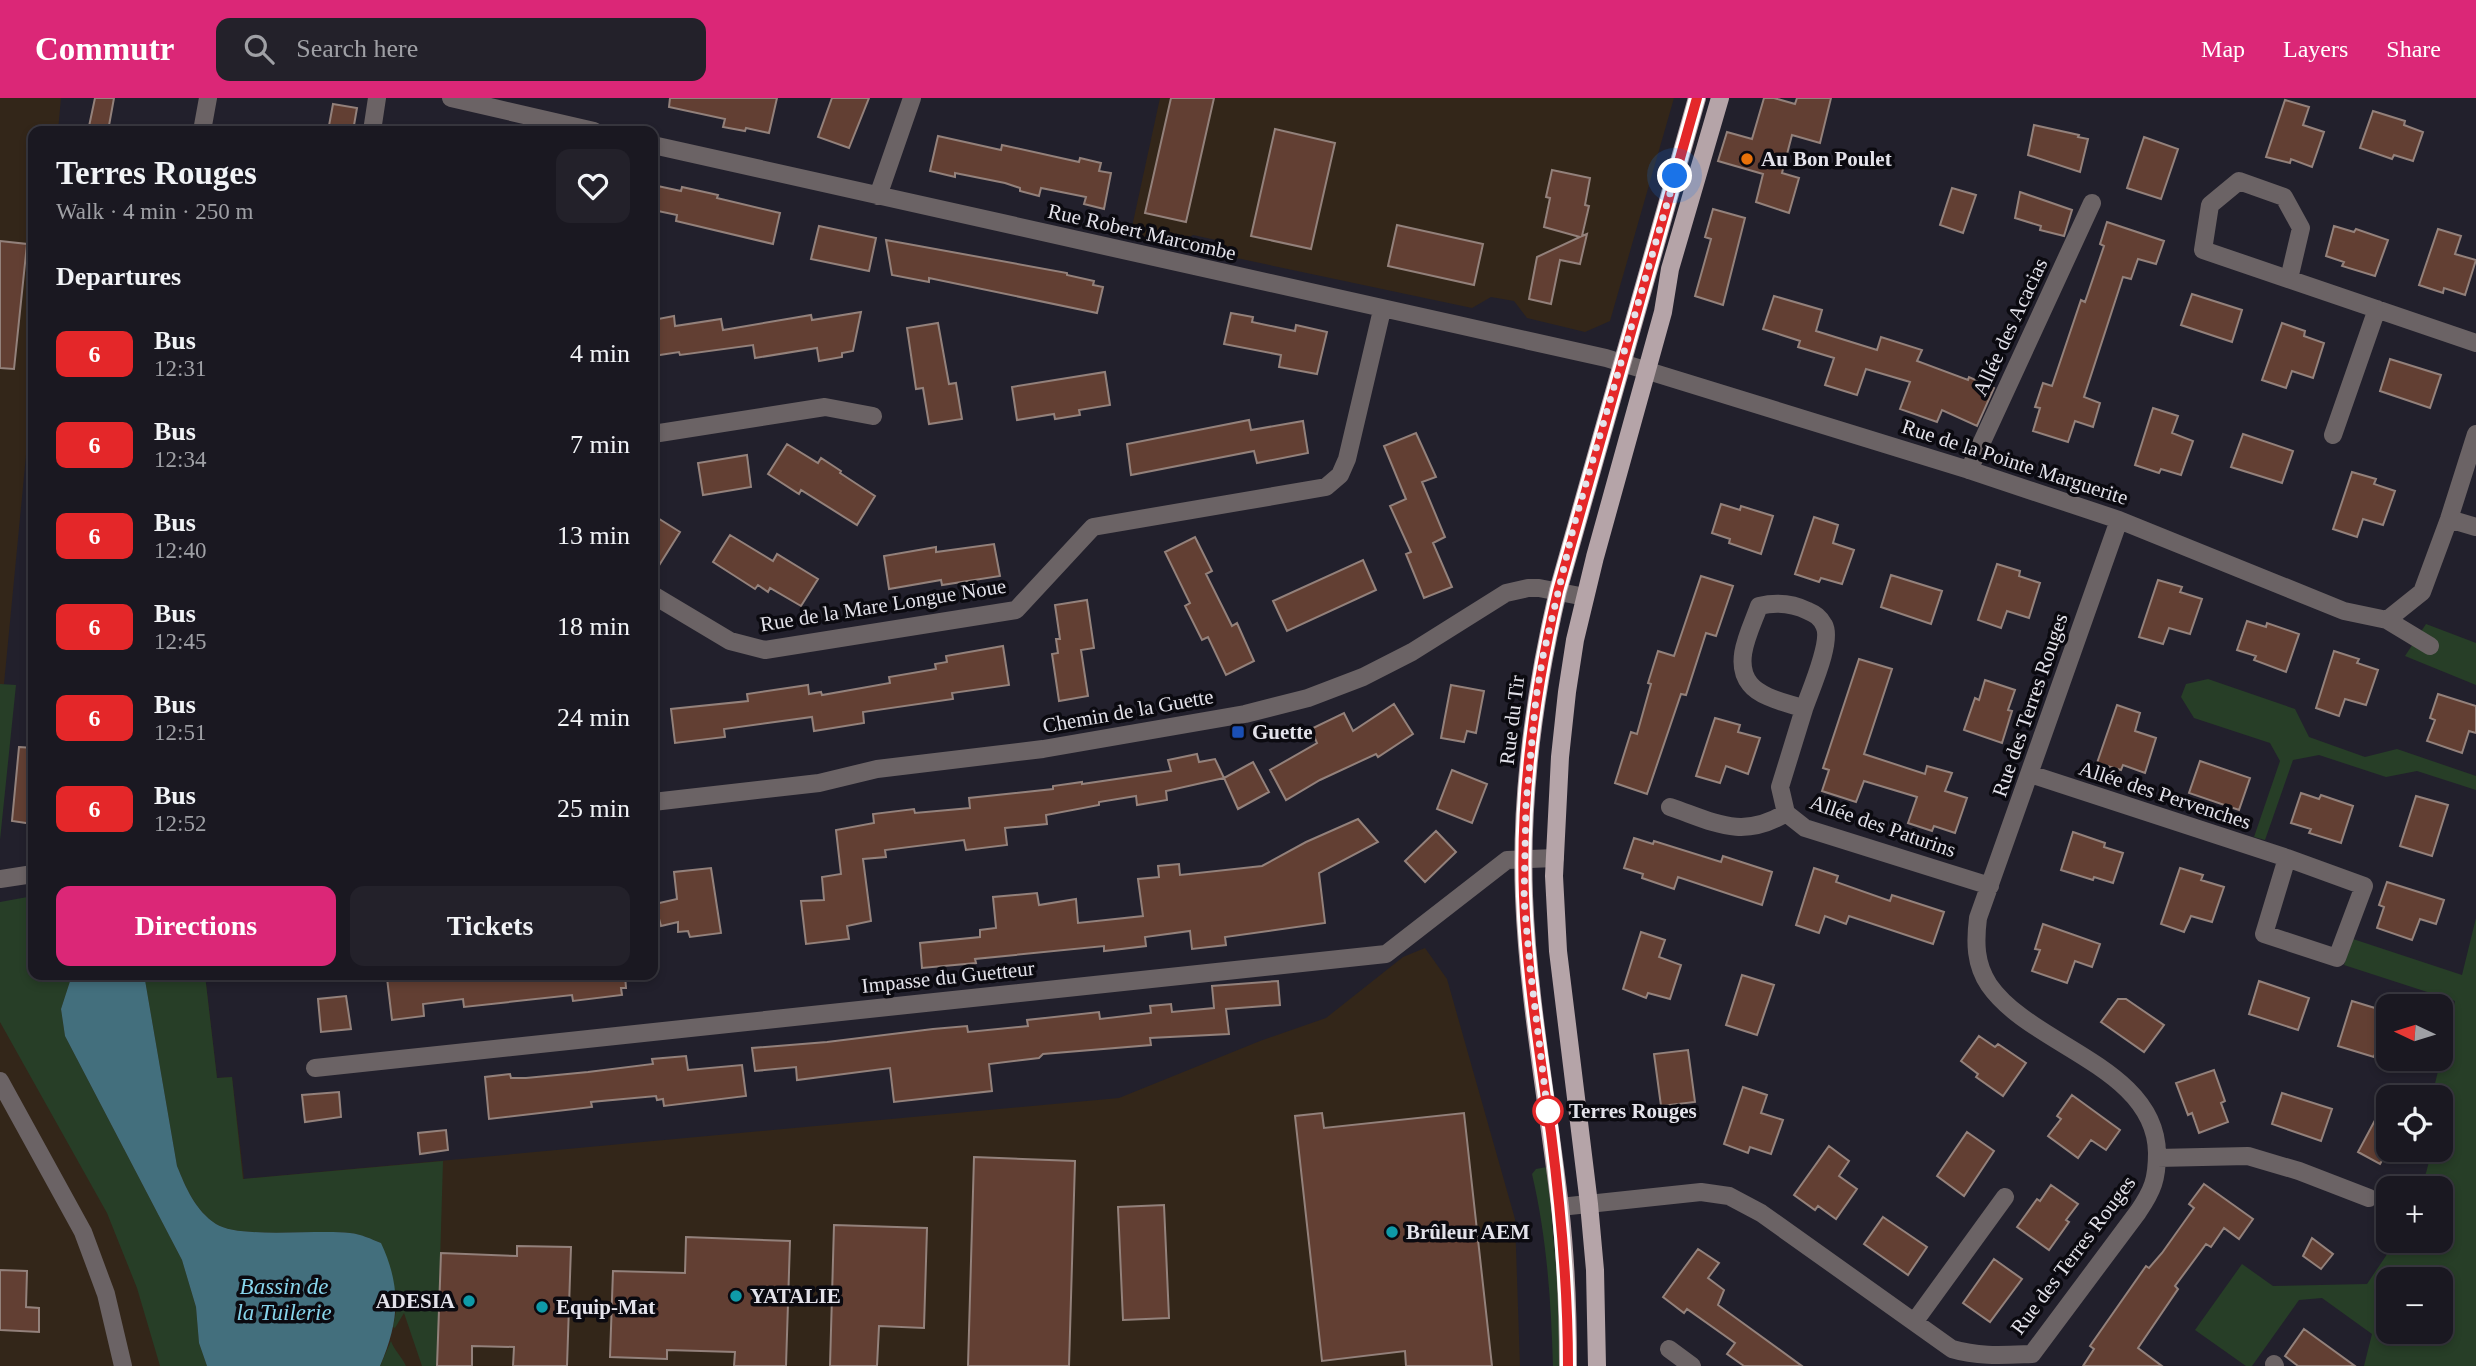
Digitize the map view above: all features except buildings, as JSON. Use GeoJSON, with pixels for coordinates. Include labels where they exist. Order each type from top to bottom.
{"type":"FeatureCollection","features":[{"type":"Feature","properties":{"kind":"main road","name":"Rue du Tir"},"geometry":{"type":"LineString","coordinates":[[1568,1366],[1560,1208],[1530,967],[1524,859],[1529,762],[1543,656],[1558,591],[1697,98]]}},
{"type":"Feature","properties":{"kind":"main road"},"geometry":{"type":"LineString","coordinates":[[1597,1366],[1595,1270],[1589,1204],[1558,951],[1556,802],[1567,692],[1585,597],[1663,312],[1671,269],[1720,98]]}},
{"type":"Feature","properties":{"kind":"street"},"geometry":{"type":"LineString","coordinates":[[203,126],[208,98]]}},
{"type":"Feature","properties":{"kind":"street"},"geometry":{"type":"LineString","coordinates":[[373,126],[377,98]]}},
{"type":"Feature","properties":{"kind":"street"},"geometry":{"type":"LineString","coordinates":[[451,98],[572,126]]}},
{"type":"Feature","properties":{"kind":"street"},"geometry":{"type":"LineString","coordinates":[[878,196],[912,98]]}},
{"type":"Feature","properties":{"kind":"street","name":"Rue Robert Marcombe"},"geometry":{"type":"LineString","coordinates":[[658,146],[1622,363]]}},
{"type":"Feature","properties":{"kind":"street"},"geometry":{"type":"LineString","coordinates":[[2289,279],[2301,228],[2284,197],[2239,181],[2210,205],[2203,250],[2476,343]]}},
{"type":"Feature","properties":{"kind":"street","name":"Allée des Acacias"},"geometry":{"type":"LineString","coordinates":[[1969,470],[2092,204]]}},
{"type":"Feature","properties":{"kind":"street"},"geometry":{"type":"LineString","coordinates":[[2333,435],[2377,309]]}},
{"type":"Feature","properties":{"kind":"street","name":"Rue de la Mare Longue Noue"},"geometry":{"type":"LineString","coordinates":[[658,598],[730,641],[765,650],[1016,610],[1093,527],[1326,487],[1340,475],[1347,459],[1382,310]]}},
{"type":"Feature","properties":{"kind":"street","name":"Rue de la Pointe Marguerite"},"geometry":{"type":"LineString","coordinates":[[1622,363],[1969,470],[2119,520],[2344,611],[2388,620],[2430,646]]}},
{"type":"Feature","properties":{"kind":"street"},"geometry":{"type":"LineString","coordinates":[[658,433],[825,407],[873,416]]}},
{"type":"Feature","properties":{"kind":"street"},"geometry":{"type":"LineString","coordinates":[[2388,620],[2422,592],[2476,434]]}},
{"type":"Feature","properties":{"kind":"street"},"geometry":{"type":"LineString","coordinates":[[2449,519],[2476,527]]}},
{"type":"Feature","properties":{"kind":"street","name":"Rue des Terres Rouges"},"geometry":{"type":"LineString","coordinates":[[1560,1208],[1702,1192],[1729,1196],[1761,1213],[1952,1349],[1971,1354],[2035,1360],[2152,1192],[2156,1179],[2157,1141],[2149,1118],[2138,1101],[2123,1086],[2031,1023],[2000,998],[1988,984],[1978,964],[1975,939],[1978,918],[2119,520]]}},
{"type":"Feature","properties":{"kind":"street","name":"Chemin de la Guette"},"geometry":{"type":"LineString","coordinates":[[658,801],[819,783],[877,769],[1043,749],[1278,707],[1363,677],[1446,632],[1506,593],[1528,588],[1585,597]]}},
{"type":"Feature","properties":{"kind":"street","name":"Allée des Paturins"},"geometry":{"type":"LineString","coordinates":[[1804,709],[1764,695],[1750,685],[1745,673],[1743,650],[1759,607],[1782,603],[1801,608],[1818,616],[1826,627],[1827,641],[1780,787],[1786,813],[1805,828],[1990,886]]}},
{"type":"Feature","properties":{"kind":"street","name":"Allée des Pervenches"},"geometry":{"type":"LineString","coordinates":[[2030,774],[2287,859],[2364,886],[2337,958],[2264,934],[2287,859]]}},
{"type":"Feature","properties":{"kind":"street"},"geometry":{"type":"LineString","coordinates":[[1670,807],[1725,826],[1746,828],[1759,827],[1786,813]]}},
{"type":"Feature","properties":{"kind":"street","name":"Impasse du Guetteur"},"geometry":{"type":"LineString","coordinates":[[315,1068],[1385,954],[1507,860],[1555,858]]}},
{"type":"Feature","properties":{"kind":"street"},"geometry":{"type":"LineString","coordinates":[[0,879],[28,875]]}},
{"type":"Feature","properties":{"kind":"street"},"geometry":{"type":"LineString","coordinates":[[0,1081],[83,1232],[106,1294],[123,1366]]}},
{"type":"Feature","properties":{"kind":"street"},"geometry":{"type":"LineString","coordinates":[[2157,1158],[2248,1156],[2300,1171],[2369,1198]]}},
{"type":"Feature","properties":{"kind":"street"},"geometry":{"type":"LineString","coordinates":[[1915,1321],[2005,1197]]}},
{"type":"Feature","properties":{"kind":"street"},"geometry":{"type":"LineString","coordinates":[[1669,1349],[1692,1366]]}},
{"type":"Feature","properties":{"kind":"shaded area"},"geometry":{"type":"Polygon","coordinates":[[[0,98],[61,98],[58,126],[28,126],[28,435],[4,684],[0,684],[0,98]]]}},
{"type":"Feature","properties":{"kind":"shaded area"},"geometry":{"type":"Polygon","coordinates":[[[1160,98],[1674,98],[1610,321],[1585,332],[1527,318],[1514,301],[1491,297],[1472,308],[1227,256],[1216,240],[1193,235],[1175,246],[1130,236],[1160,98]]]}},
{"type":"Feature","properties":{"kind":"shaded area"},"geometry":{"type":"Polygon","coordinates":[[[28,907],[28,980],[206,980],[217,1078],[232,1077],[244,1179],[1119,1098],[1260,1041],[1326,1018],[1403,957],[1425,948],[1447,979],[1515,1219],[1520,1366],[0,1366],[0,967],[28,907]]]}},
{"type":"Feature","properties":{"kind":"green space"},"geometry":{"type":"Polygon","coordinates":[[[2426,624],[2476,643],[2476,685],[2405,656],[2426,624]]]}},
{"type":"Feature","properties":{"kind":"green space"},"geometry":{"type":"Polygon","coordinates":[[[2208,679],[2295,709],[2309,737],[2365,757],[2397,749],[2476,776],[2476,790],[2417,771],[2386,777],[2319,755],[2293,760],[2265,840],[2254,837],[2280,761],[2270,743],[2194,718],[2181,697],[2186,684],[2208,679]]]}},
{"type":"Feature","properties":{"kind":"green space"},"geometry":{"type":"Polygon","coordinates":[[[0,684],[16,685],[0,840],[0,684]]]}},
{"type":"Feature","properties":{"kind":"green space"},"geometry":{"type":"Polygon","coordinates":[[[28,897],[28,980],[70,980],[61,1009],[65,1036],[182,1260],[196,1307],[199,1343],[207,1366],[160,1366],[137,1288],[107,1213],[0,1022],[0,902],[28,897]]]}},
{"type":"Feature","properties":{"kind":"green space"},"geometry":{"type":"Polygon","coordinates":[[[2476,918],[2476,1366],[2364,1366],[2372,1334],[2322,1298],[2299,1300],[2252,1366],[2246,1366],[2195,1330],[2242,1264],[2273,1286],[2367,1284],[2376,1271],[2376,1344],[2453,1344],[2453,1267],[2378,1267],[2388,1253],[2453,1253],[2453,1176],[2424,1176],[2429,1162],[2453,1162],[2453,1085],[2435,1085],[2438,1071],[2454,1071],[2454,994],[2433,994],[2344,965],[2353,939],[2462,975],[2476,918]]]}},
{"type":"Feature","properties":{"kind":"green space"},"geometry":{"type":"Polygon","coordinates":[[[145,980],[206,980],[217,1078],[232,1077],[243,1179],[443,1161],[437,1366],[422,1366],[404,1313],[395,1328],[393,1327],[396,1312],[381,1243],[350,1233],[227,1229],[216,1224],[197,1205],[177,1166],[145,980]]]}},
{"type":"Feature","properties":{"kind":"green space"},"geometry":{"type":"Polygon","coordinates":[[[1547,1167],[1559,1298],[1561,1366],[1553,1366],[1547,1270],[1532,1174],[1536,1169],[1547,1167]]]}},
{"type":"Feature","properties":{"kind":"green space"},"geometry":{"type":"Polygon","coordinates":[[[391,1341],[394,1347],[406,1366],[380,1366],[391,1341]]]}},
{"type":"Feature","properties":{"kind":"water","name":"Bassin de la Tuilerie"},"geometry":{"type":"Polygon","coordinates":[[[70,980],[145,980],[177,1166],[192,1198],[202,1212],[216,1224],[242,1231],[350,1233],[381,1243],[392,1275],[396,1305],[391,1335],[380,1366],[207,1366],[199,1343],[196,1307],[182,1260],[65,1036],[61,1009],[70,980]]]}},
{"type":"Feature","properties":{"kind":"bus line","name":"6"},"geometry":{"type":"LineString","coordinates":[[1568,1366],[1567,1306],[1560,1215],[1524,899],[1529,762],[1543,656],[1574,525],[1697,98]]}},
{"type":"Feature","properties":{"kind":"place","name":"Au Bon Poulet"},"geometry":{"type":"Point","coordinates":[1747,159]}},
{"type":"Feature","properties":{"kind":"place","name":"Guette"},"geometry":{"type":"Point","coordinates":[1238,732]}},
{"type":"Feature","properties":{"kind":"place","name":"Terres Rouges"},"geometry":{"type":"Point","coordinates":[1548,1111]}},
{"type":"Feature","properties":{"kind":"place","name":"Brûleur AEM"},"geometry":{"type":"Point","coordinates":[1392,1232]}},
{"type":"Feature","properties":{"kind":"place","name":"YATALIE"},"geometry":{"type":"Point","coordinates":[736,1296]}},
{"type":"Feature","properties":{"kind":"place","name":"ADESIA"},"geometry":{"type":"Point","coordinates":[469,1301]}},
{"type":"Feature","properties":{"kind":"place","name":"Equip-Mat"},"geometry":{"type":"Point","coordinates":[542,1307]}},
{"type":"Feature","properties":{"kind":"route"},"geometry":{"type":"LineString","coordinates":[[1548,1111],[1548,1115],[1524,899],[1526,804],[1536,698],[1543,656],[1574,525],[1675,176]]}}]}
